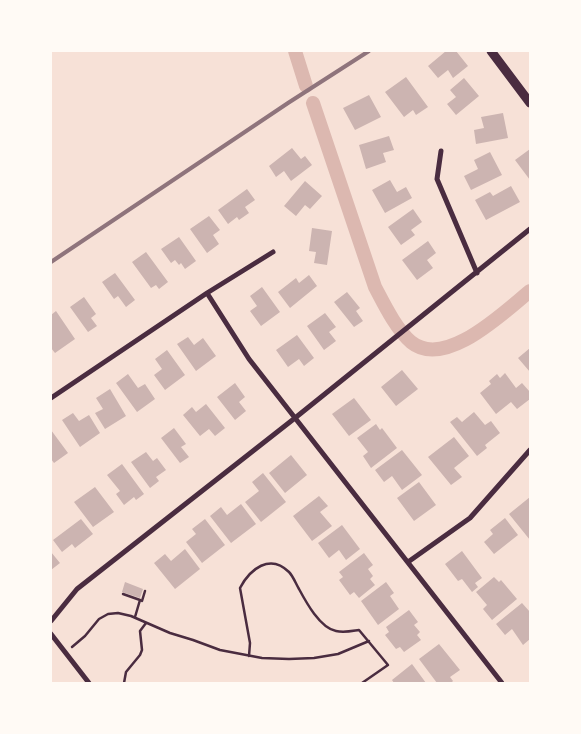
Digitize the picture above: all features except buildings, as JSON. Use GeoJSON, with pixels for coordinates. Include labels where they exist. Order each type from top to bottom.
{"type":"FeatureCollection","features":[{"type":"Feature","properties":{"kind":"street"},"geometry":{"type":"LineString","coordinates":[[490,51],[530,103]]}},
{"type":"Feature","properties":{"kind":"street"},"geometry":{"type":"LineString","coordinates":[[441,151],[437,179],[477,273]]}},
{"type":"Feature","properties":{"kind":"street"},"geometry":{"type":"LineString","coordinates":[[51,621],[77,589],[295,418],[530,229]]}},
{"type":"Feature","properties":{"kind":"street"},"geometry":{"type":"LineString","coordinates":[[51,398],[207,293],[273,252]]}},
{"type":"Feature","properties":{"kind":"street"},"geometry":{"type":"LineString","coordinates":[[207,293],[250,359],[502,683]]}},
{"type":"Feature","properties":{"kind":"street"},"geometry":{"type":"LineString","coordinates":[[408,562],[470,518],[530,450]]}},
{"type":"Feature","properties":{"kind":"street"},"geometry":{"type":"LineString","coordinates":[[51,634],[89,683]]}},
{"type":"Feature","properties":{"kind":"path"},"geometry":{"type":"LineString","coordinates":[[249,656],[250,643],[240,588],[250,573],[258,566],[269,563],[280,566],[290,572],[309,609],[325,625],[334,631],[347,632],[359,630],[388,665],[362,683]]}},
{"type":"Feature","properties":{"kind":"path"},"geometry":{"type":"LineString","coordinates":[[135,617],[145,591]]}},
{"type":"Feature","properties":{"kind":"path"},"geometry":{"type":"LineString","coordinates":[[122,594],[140,600]]}},
{"type":"Feature","properties":{"kind":"path"},"geometry":{"type":"LineString","coordinates":[[65,652],[85,636],[99,619],[108,614],[118,613],[135,617],[170,633],[220,650],[249,656],[289,660],[314,658],[338,654],[369,641]]}},
{"type":"Feature","properties":{"kind":"path"},"geometry":{"type":"LineString","coordinates":[[124,683],[126,672],[140,655],[142,644],[140,631],[146,623]]}},
{"type":"Feature","properties":{"kind":"waterway"},"geometry":{"type":"LineString","coordinates":[[295,51],[306,86]]}},
{"type":"Feature","properties":{"kind":"waterway"},"geometry":{"type":"LineString","coordinates":[[313,103],[375,287],[395,323],[411,342],[425,349],[440,349],[457,344],[490,324],[530,291]]}},
{"type":"Feature","properties":{"kind":"railway"},"geometry":{"type":"LineString","coordinates":[[51,262],[369,51]]}}]}
